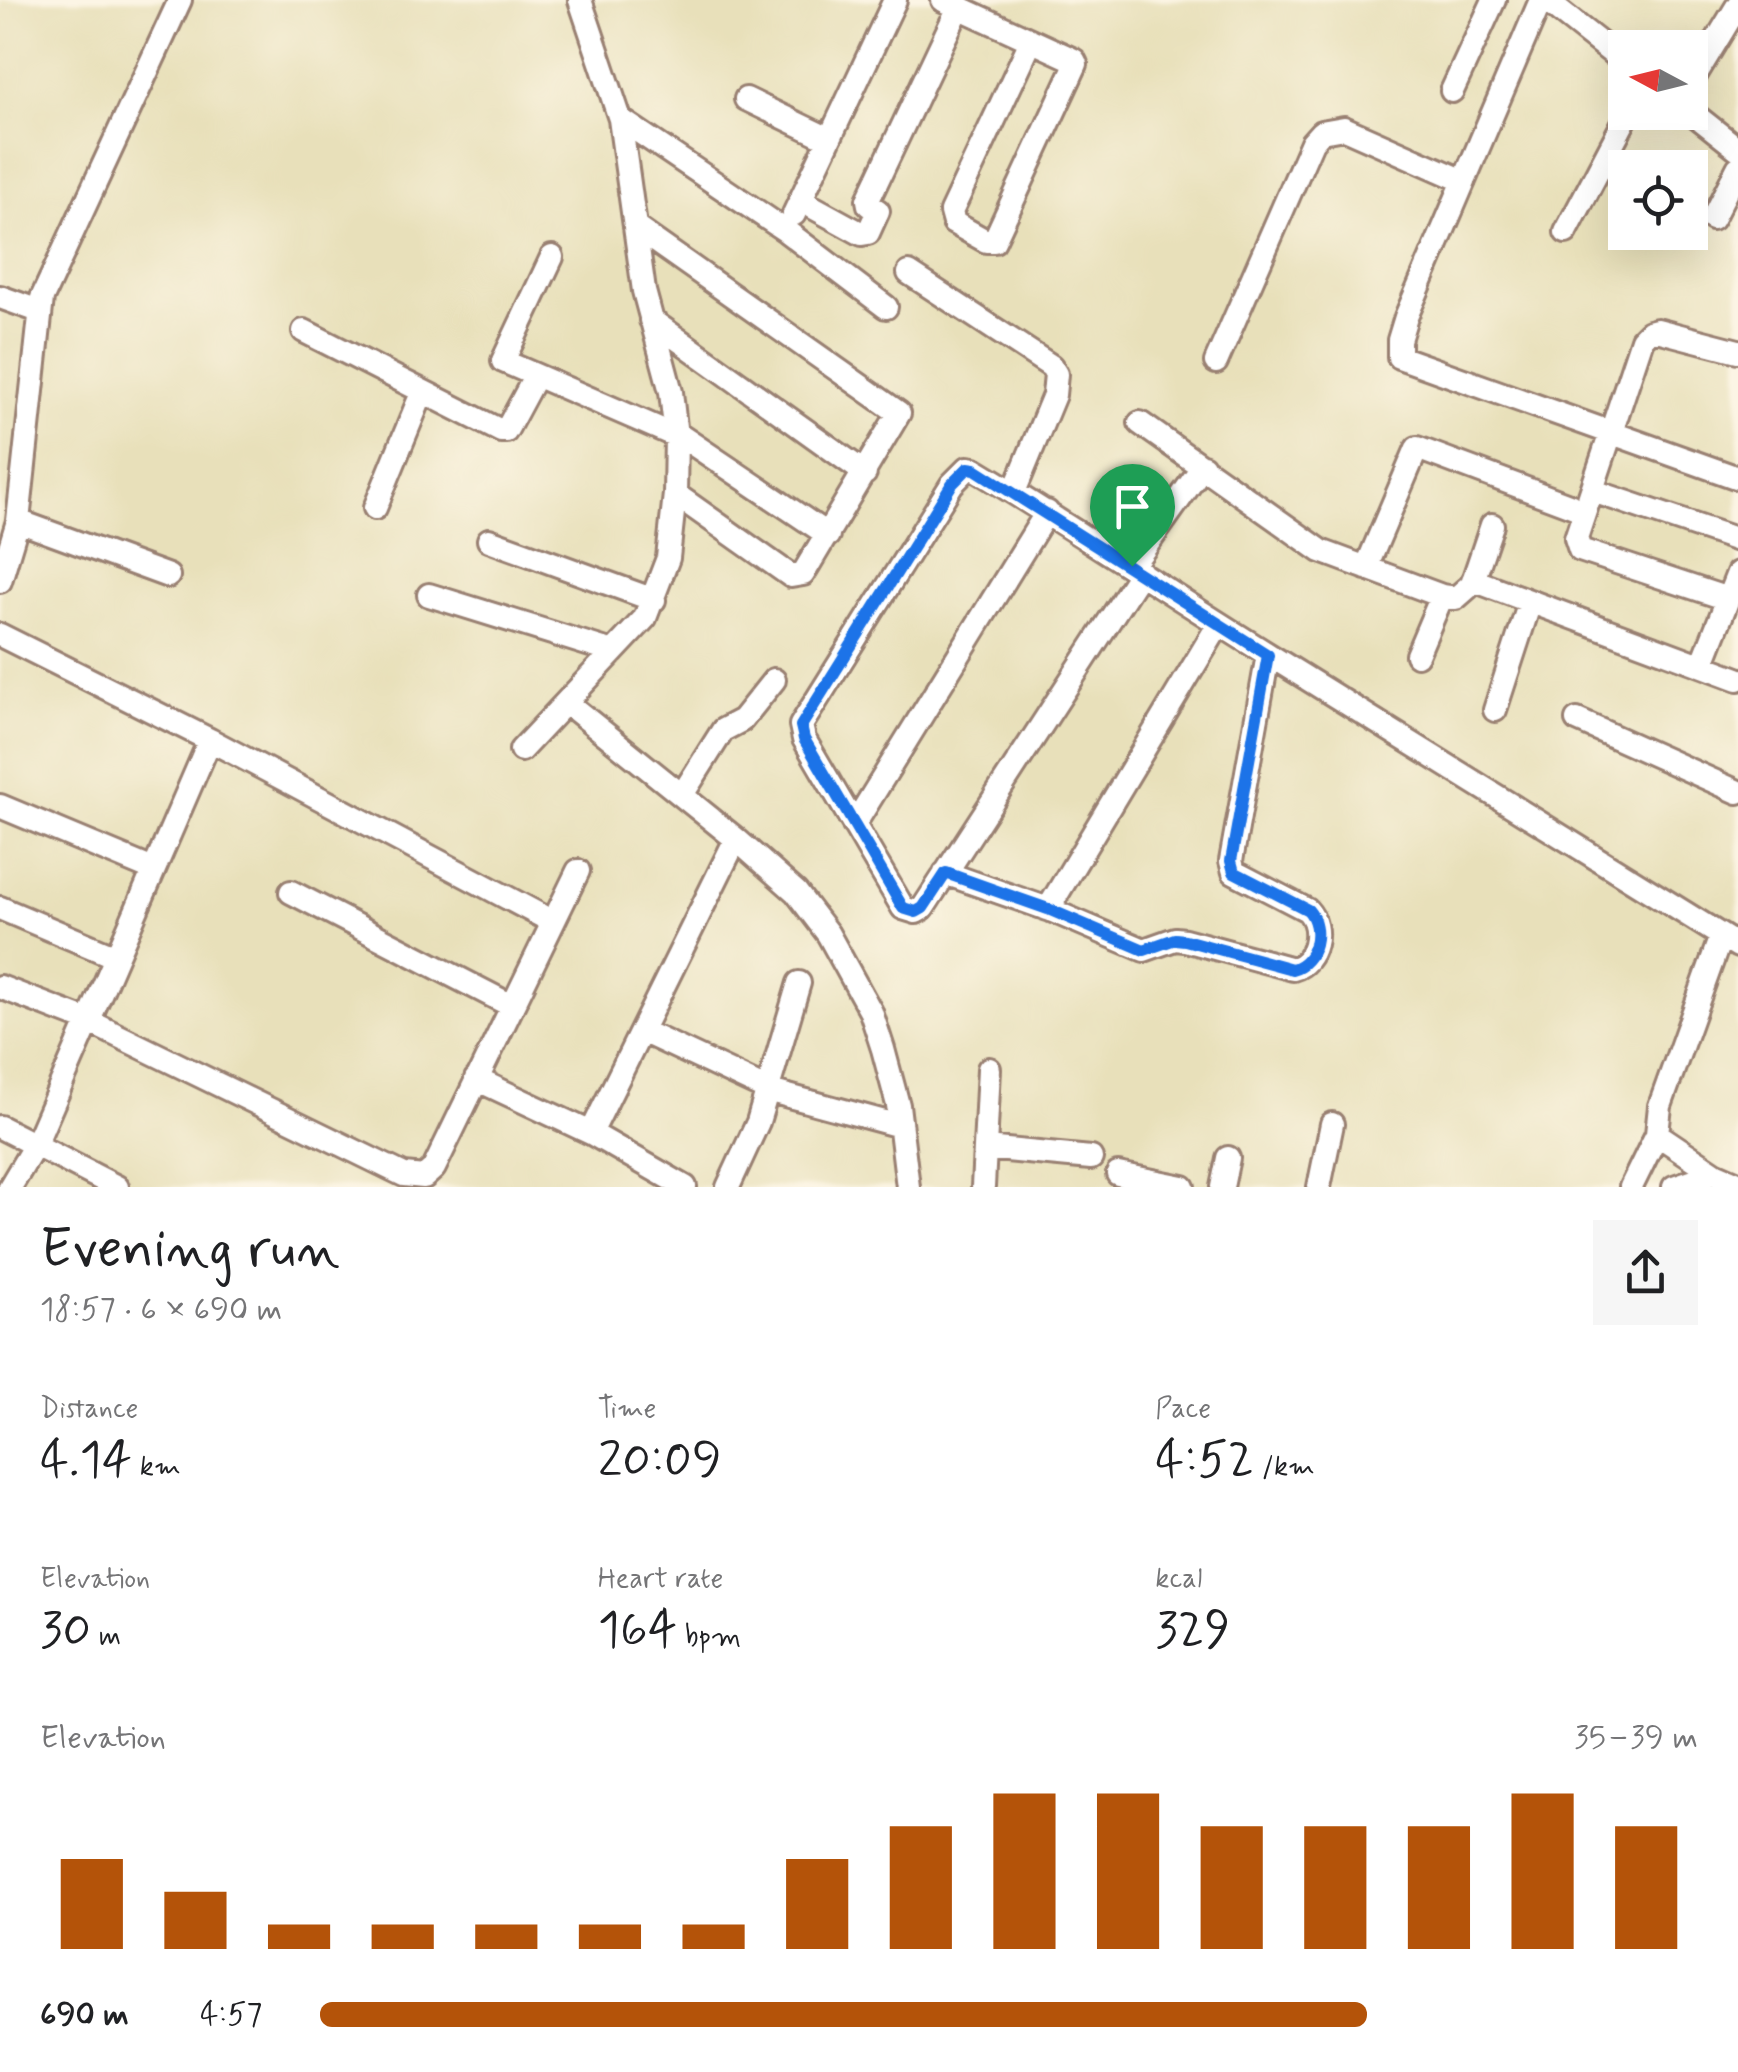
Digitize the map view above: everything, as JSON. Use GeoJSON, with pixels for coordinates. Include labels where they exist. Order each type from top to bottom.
{"type":"FeatureCollection","features":[{"type":"Feature","properties":{"kind":"street"},"geometry":{"type":"LineString","coordinates":[[2,570],[18,521],[11,484],[38,311],[180,0]]}},
{"type":"Feature","properties":{"kind":"street"},"geometry":{"type":"LineString","coordinates":[[521,750],[645,618],[668,558],[675,494],[676,434],[671,392],[651,320],[620,119],[580,0]]}},
{"type":"Feature","properties":{"kind":"street"},"geometry":{"type":"LineString","coordinates":[[786,231],[895,0]]}},
{"type":"Feature","properties":{"kind":"street"},"geometry":{"type":"LineString","coordinates":[[1452,92],[1494,0]]}},
{"type":"Feature","properties":{"kind":"street"},"geometry":{"type":"LineString","coordinates":[[1608,50],[1545,0],[1406,317],[1399,357],[1738,478]]}},
{"type":"Feature","properties":{"kind":"street"},"geometry":{"type":"LineString","coordinates":[[800,200],[862,234],[868,233],[878,211],[868,200],[951,4],[1074,60],[1076,69],[994,241],[986,242],[954,222],[951,212],[1031,41]]}},
{"type":"Feature","properties":{"kind":"street"},"geometry":{"type":"LineString","coordinates":[[1708,54],[1738,4]]}},
{"type":"Feature","properties":{"kind":"street"},"geometry":{"type":"LineString","coordinates":[[746,99],[829,140]]}},
{"type":"Feature","properties":{"kind":"street"},"geometry":{"type":"LineString","coordinates":[[620,119],[786,231],[886,307]]}},
{"type":"Feature","properties":{"kind":"street"},"geometry":{"type":"LineString","coordinates":[[1708,126],[1738,149]]}},
{"type":"Feature","properties":{"kind":"street"},"geometry":{"type":"LineString","coordinates":[[1216,362],[1312,142],[1321,132],[1344,128],[1464,182]]}},
{"type":"Feature","properties":{"kind":"street"},"geometry":{"type":"LineString","coordinates":[[1566,232],[1620,130]]}},
{"type":"Feature","properties":{"kind":"street"},"geometry":{"type":"LineString","coordinates":[[1712,219],[1738,168]]}},
{"type":"Feature","properties":{"kind":"street"},"geometry":{"type":"LineString","coordinates":[[635,228],[899,413],[803,574],[791,576],[675,494]]}},
{"type":"Feature","properties":{"kind":"street"},"geometry":{"type":"LineString","coordinates":[[552,257],[503,362],[676,434],[828,535]]}},
{"type":"Feature","properties":{"kind":"street"},"geometry":{"type":"LineString","coordinates":[[909,273],[1051,366],[1056,374],[1054,395],[1014,492]]}},
{"type":"Feature","properties":{"kind":"street"},"geometry":{"type":"LineString","coordinates":[[0,297],[38,311]]}},
{"type":"Feature","properties":{"kind":"street"},"geometry":{"type":"LineString","coordinates":[[651,320],[864,473]]}},
{"type":"Feature","properties":{"kind":"street"},"geometry":{"type":"LineString","coordinates":[[304,331],[495,430],[506,430],[535,377]]}},
{"type":"Feature","properties":{"kind":"street"},"geometry":{"type":"LineString","coordinates":[[1702,665],[1734,587],[1580,550],[1576,538],[1642,339],[1649,332],[1667,331],[1738,351]]}},
{"type":"Feature","properties":{"kind":"street"},"geometry":{"type":"LineString","coordinates":[[375,508],[422,393]]}},
{"type":"Feature","properties":{"kind":"street"},"geometry":{"type":"LineString","coordinates":[[1140,422],[1321,551],[1442,596],[1463,595],[1473,580],[1492,525]]}},
{"type":"Feature","properties":{"kind":"street"},"geometry":{"type":"LineString","coordinates":[[1366,568],[1417,448],[1589,501],[1738,540]]}},
{"type":"Feature","properties":{"kind":"street"},"geometry":{"type":"LineString","coordinates":[[1203,466],[1136,569],[923,908],[910,912],[903,908],[804,739],[801,726],[963,472],[975,469],[1047,512],[1136,569],[1219,624],[1268,655],[1729,941],[1660,1106],[1657,1134],[1632,1187]]}},
{"type":"Feature","properties":{"kind":"street"},"geometry":{"type":"LineString","coordinates":[[854,825],[1047,512]]}},
{"type":"Feature","properties":{"kind":"street"},"geometry":{"type":"LineString","coordinates":[[18,521],[168,576]]}},
{"type":"Feature","properties":{"kind":"street"},"geometry":{"type":"LineString","coordinates":[[489,540],[654,600]]}},
{"type":"Feature","properties":{"kind":"street"},"geometry":{"type":"LineString","coordinates":[[1473,580],[1738,679]]}},
{"type":"Feature","properties":{"kind":"street"},"geometry":{"type":"LineString","coordinates":[[429,596],[613,652]]}},
{"type":"Feature","properties":{"kind":"street"},"geometry":{"type":"LineString","coordinates":[[1417,655],[1442,596]]}},
{"type":"Feature","properties":{"kind":"street"},"geometry":{"type":"LineString","coordinates":[[1495,710],[1530,602]]}},
{"type":"Feature","properties":{"kind":"street"},"geometry":{"type":"LineString","coordinates":[[1048,909],[1219,624]]}},
{"type":"Feature","properties":{"kind":"street"},"geometry":{"type":"LineString","coordinates":[[0,635],[210,740],[553,922]]}},
{"type":"Feature","properties":{"kind":"street"},"geometry":{"type":"LineString","coordinates":[[946,873],[1048,909],[1144,950],[1175,939],[1292,969],[1310,960],[1317,930],[1308,910],[1252,884],[1232,866],[1268,655]]}},
{"type":"Feature","properties":{"kind":"street"},"geometry":{"type":"LineString","coordinates":[[682,795],[723,730],[742,720],[774,680]]}},
{"type":"Feature","properties":{"kind":"street"},"geometry":{"type":"LineString","coordinates":[[567,702],[796,892],[828,934],[854,978],[883,1049],[898,1105],[908,1187]]}},
{"type":"Feature","properties":{"kind":"street"},"geometry":{"type":"LineString","coordinates":[[1577,720],[1738,792]]}},
{"type":"Feature","properties":{"kind":"street"},"geometry":{"type":"LineString","coordinates":[[10,1187],[34,1145],[210,740]]}},
{"type":"Feature","properties":{"kind":"street"},"geometry":{"type":"LineString","coordinates":[[0,806],[154,870]]}},
{"type":"Feature","properties":{"kind":"street"},"geometry":{"type":"LineString","coordinates":[[591,1133],[736,839]]}},
{"type":"Feature","properties":{"kind":"street"},"geometry":{"type":"LineString","coordinates":[[0,987],[88,1021],[401,1181],[424,1177],[434,1168],[578,871]]}},
{"type":"Feature","properties":{"kind":"street"},"geometry":{"type":"LineString","coordinates":[[291,892],[512,1006]]}},
{"type":"Feature","properties":{"kind":"street"},"geometry":{"type":"LineString","coordinates":[[0,908],[116,957]]}},
{"type":"Feature","properties":{"kind":"street"},"geometry":{"type":"LineString","coordinates":[[728,1187],[758,1122],[800,983]]}},
{"type":"Feature","properties":{"kind":"street"},"geometry":{"type":"LineString","coordinates":[[642,1031],[767,1090],[900,1126]]}},
{"type":"Feature","properties":{"kind":"street"},"geometry":{"type":"LineString","coordinates":[[982,1187],[989,1069]]}},
{"type":"Feature","properties":{"kind":"street"},"geometry":{"type":"LineString","coordinates":[[476,1080],[591,1133],[686,1187]]}},
{"type":"Feature","properties":{"kind":"street"},"geometry":{"type":"LineString","coordinates":[[1319,1187],[1332,1124]]}},
{"type":"Feature","properties":{"kind":"street"},"geometry":{"type":"LineString","coordinates":[[0,1128],[117,1187]]}},
{"type":"Feature","properties":{"kind":"street"},"geometry":{"type":"LineString","coordinates":[[1657,1134],[1715,1173],[1738,1182]]}},
{"type":"Feature","properties":{"kind":"street"},"geometry":{"type":"LineString","coordinates":[[984,1148],[1091,1158]]}},
{"type":"Feature","properties":{"kind":"street"},"geometry":{"type":"LineString","coordinates":[[1222,1187],[1228,1158]]}},
{"type":"Feature","properties":{"kind":"street"},"geometry":{"type":"LineString","coordinates":[[1674,1187],[1715,1173]]}},
{"type":"Feature","properties":{"kind":"street"},"geometry":{"type":"LineString","coordinates":[[1118,1174],[1182,1187]]}},
{"type":"Feature","properties":{"kind":"route"},"geometry":{"type":"LineString","coordinates":[[968,468],[1132,566],[1268,655],[1231,861],[1234,872],[1308,910],[1314,918],[1317,930],[1310,960],[1300,968],[1185,940],[1175,939],[1144,950],[1048,909],[946,873],[923,908],[910,912],[903,908],[801,734],[801,726],[952,484],[968,468]]}}]}
